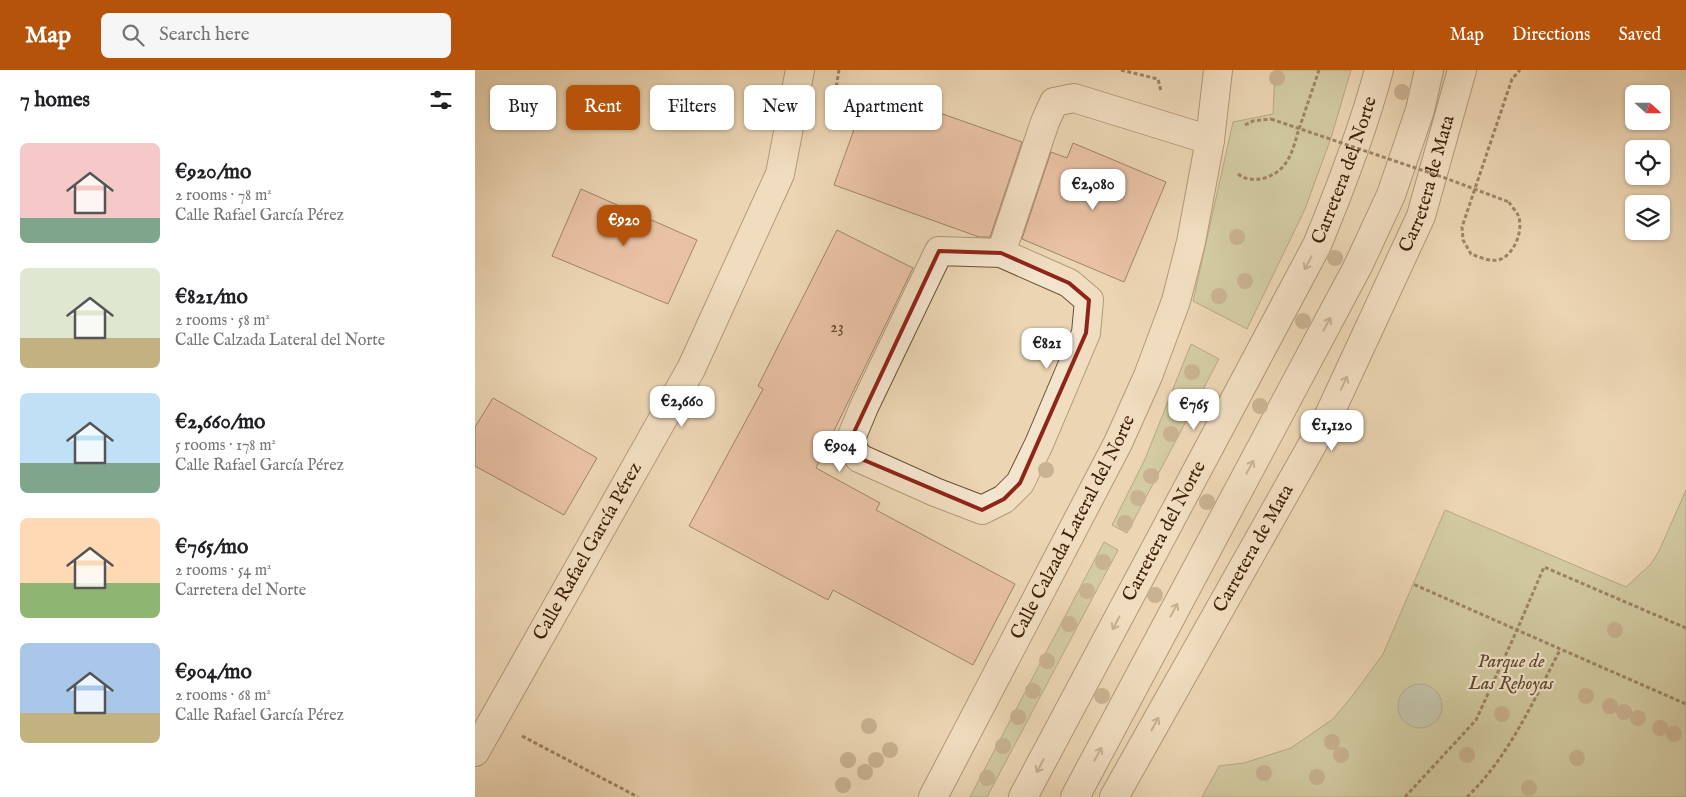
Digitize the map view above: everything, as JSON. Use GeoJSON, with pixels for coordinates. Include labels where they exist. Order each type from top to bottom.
{"type":"FeatureCollection","features":[{"type":"Feature","properties":{"kind":"street","name":"Calle Rafael García Pérez"},"geometry":{"type":"LineString","coordinates":[[475,752],[691,369],[780,174],[800,70]]}},
{"type":"Feature","properties":{"kind":"street","name":"Calle Calzada Lateral del Norte"},"geometry":{"type":"LineString","coordinates":[[933,797],[1118,443],[1148,376],[1177,301],[1191,242],[1210,140],[1218,70]]}},
{"type":"Feature","properties":{"kind":"street","name":"Carretera del Norte"},"geometry":{"type":"LineString","coordinates":[[1023,797],[1317,245],[1341,189],[1366,117],[1379,70]]}},
{"type":"Feature","properties":{"kind":"street"},"geometry":{"type":"LineString","coordinates":[[1075,797],[1358,266],[1391,195],[1420,110],[1429,70]]}},
{"type":"Feature","properties":{"kind":"street","name":"Carretera de Mata"},"geometry":{"type":"LineString","coordinates":[[1114,797],[1329,415],[1421,216],[1461,70]]}},
{"type":"Feature","properties":{"kind":"street"},"geometry":{"type":"LineString","coordinates":[[1001,253],[1045,122],[1054,102],[1074,98],[1210,140]]}},
{"type":"Feature","properties":{"kind":"street"},"geometry":{"type":"LineString","coordinates":[[939,251],[1001,253],[1069,283],[1089,300],[1086,333],[1039,444],[1020,483],[1004,499],[982,510],[935,492],[859,458],[849,443],[864,407],[939,251]]}},
{"type":"Feature","properties":{"kind":"path"},"geometry":{"type":"LineString","coordinates":[[836,85],[839,70]]}},
{"type":"Feature","properties":{"kind":"path"},"geometry":{"type":"LineString","coordinates":[[1121,70],[1158,79]]}},
{"type":"Feature","properties":{"kind":"path"},"geometry":{"type":"LineString","coordinates":[[1233,170],[1247,180],[1261,180],[1272,175],[1285,165],[1292,150],[1319,70]]}},
{"type":"Feature","properties":{"kind":"path"},"geometry":{"type":"LineString","coordinates":[[1239,128],[1253,121],[1271,119],[1445,178],[1472,188],[1481,192],[1509,202],[1518,216],[1519,231],[1514,249],[1501,259],[1487,260],[1471,254],[1463,240],[1462,227],[1475,190],[1478,180],[1512,78],[1520,70]]}},
{"type":"Feature","properties":{"kind":"path"},"geometry":{"type":"LineString","coordinates":[[1405,797],[1477,720],[1544,566],[1686,628]]}},
{"type":"Feature","properties":{"kind":"path"},"geometry":{"type":"LineString","coordinates":[[1413,584],[1686,704]]}},
{"type":"Feature","properties":{"kind":"path"},"geometry":{"type":"LineString","coordinates":[[1467,797],[1483,782],[1522,722],[1560,650]]}},
{"type":"Feature","properties":{"kind":"path"},"geometry":{"type":"LineString","coordinates":[[522,735],[638,797]]}},
{"type":"Feature","properties":{"kind":"highlighted area"},"geometry":{"type":"Polygon","coordinates":[[[939,251],[1001,253],[1069,283],[1089,300],[1086,333],[1020,483],[1004,499],[982,510],[859,458],[849,443],[939,251]]]}},
{"type":"Feature","properties":{"kind":"green space"},"geometry":{"type":"Polygon","coordinates":[[[1275,70],[1351,70],[1331,138],[1305,209],[1247,329],[1193,301],[1233,122],[1273,114],[1275,70]]]}},
{"type":"Feature","properties":{"kind":"green space"},"geometry":{"type":"Polygon","coordinates":[[[1191,344],[1219,359],[1127,533],[1112,525],[1145,459],[1191,344]]]}},
{"type":"Feature","properties":{"kind":"green space","name":"Parque de Las Rehoyas"},"geometry":{"type":"Polygon","coordinates":[[[1686,490],[1686,797],[1202,797],[1219,766],[1244,763],[1291,748],[1333,719],[1383,654],[1445,510],[1626,587],[1651,564],[1659,551],[1686,490]]]}},
{"type":"Feature","properties":{"kind":"green space"},"geometry":{"type":"Polygon","coordinates":[[[1104,542],[1118,550],[987,797],[970,797],[1104,542]]]}},
{"type":"Feature","properties":{"kind":"water"},"geometry":{"type":"Polygon","coordinates":[[[1420,684],[1432,688],[1438,694],[1442,706],[1438,718],[1432,724],[1420,728],[1408,724],[1402,718],[1398,706],[1402,694],[1408,688],[1420,684]]]}},
{"type":"Feature","properties":{"kind":"building"},"geometry":{"type":"Polygon","coordinates":[[[942,114],[1022,142],[990,237],[979,237],[834,185],[854,130],[942,130],[942,114]]]}},
{"type":"Feature","properties":{"kind":"building"},"geometry":{"type":"Polygon","coordinates":[[[1073,143],[1166,182],[1124,282],[1022,239],[1051,152],[1067,158],[1073,143]]]}},
{"type":"Feature","properties":{"kind":"building"},"geometry":{"type":"Polygon","coordinates":[[[581,189],[697,240],[668,304],[552,256],[581,189]]]}},
{"type":"Feature","properties":{"kind":"building"},"geometry":{"type":"Polygon","coordinates":[[[837,230],[913,268],[816,468],[880,503],[876,510],[1015,584],[973,665],[833,590],[828,600],[689,526],[763,389],[758,386],[837,230]]]}},
{"type":"Feature","properties":{"kind":"building"},"geometry":{"type":"Polygon","coordinates":[[[493,398],[597,458],[564,515],[475,466],[475,427],[493,398]]]}}]}
